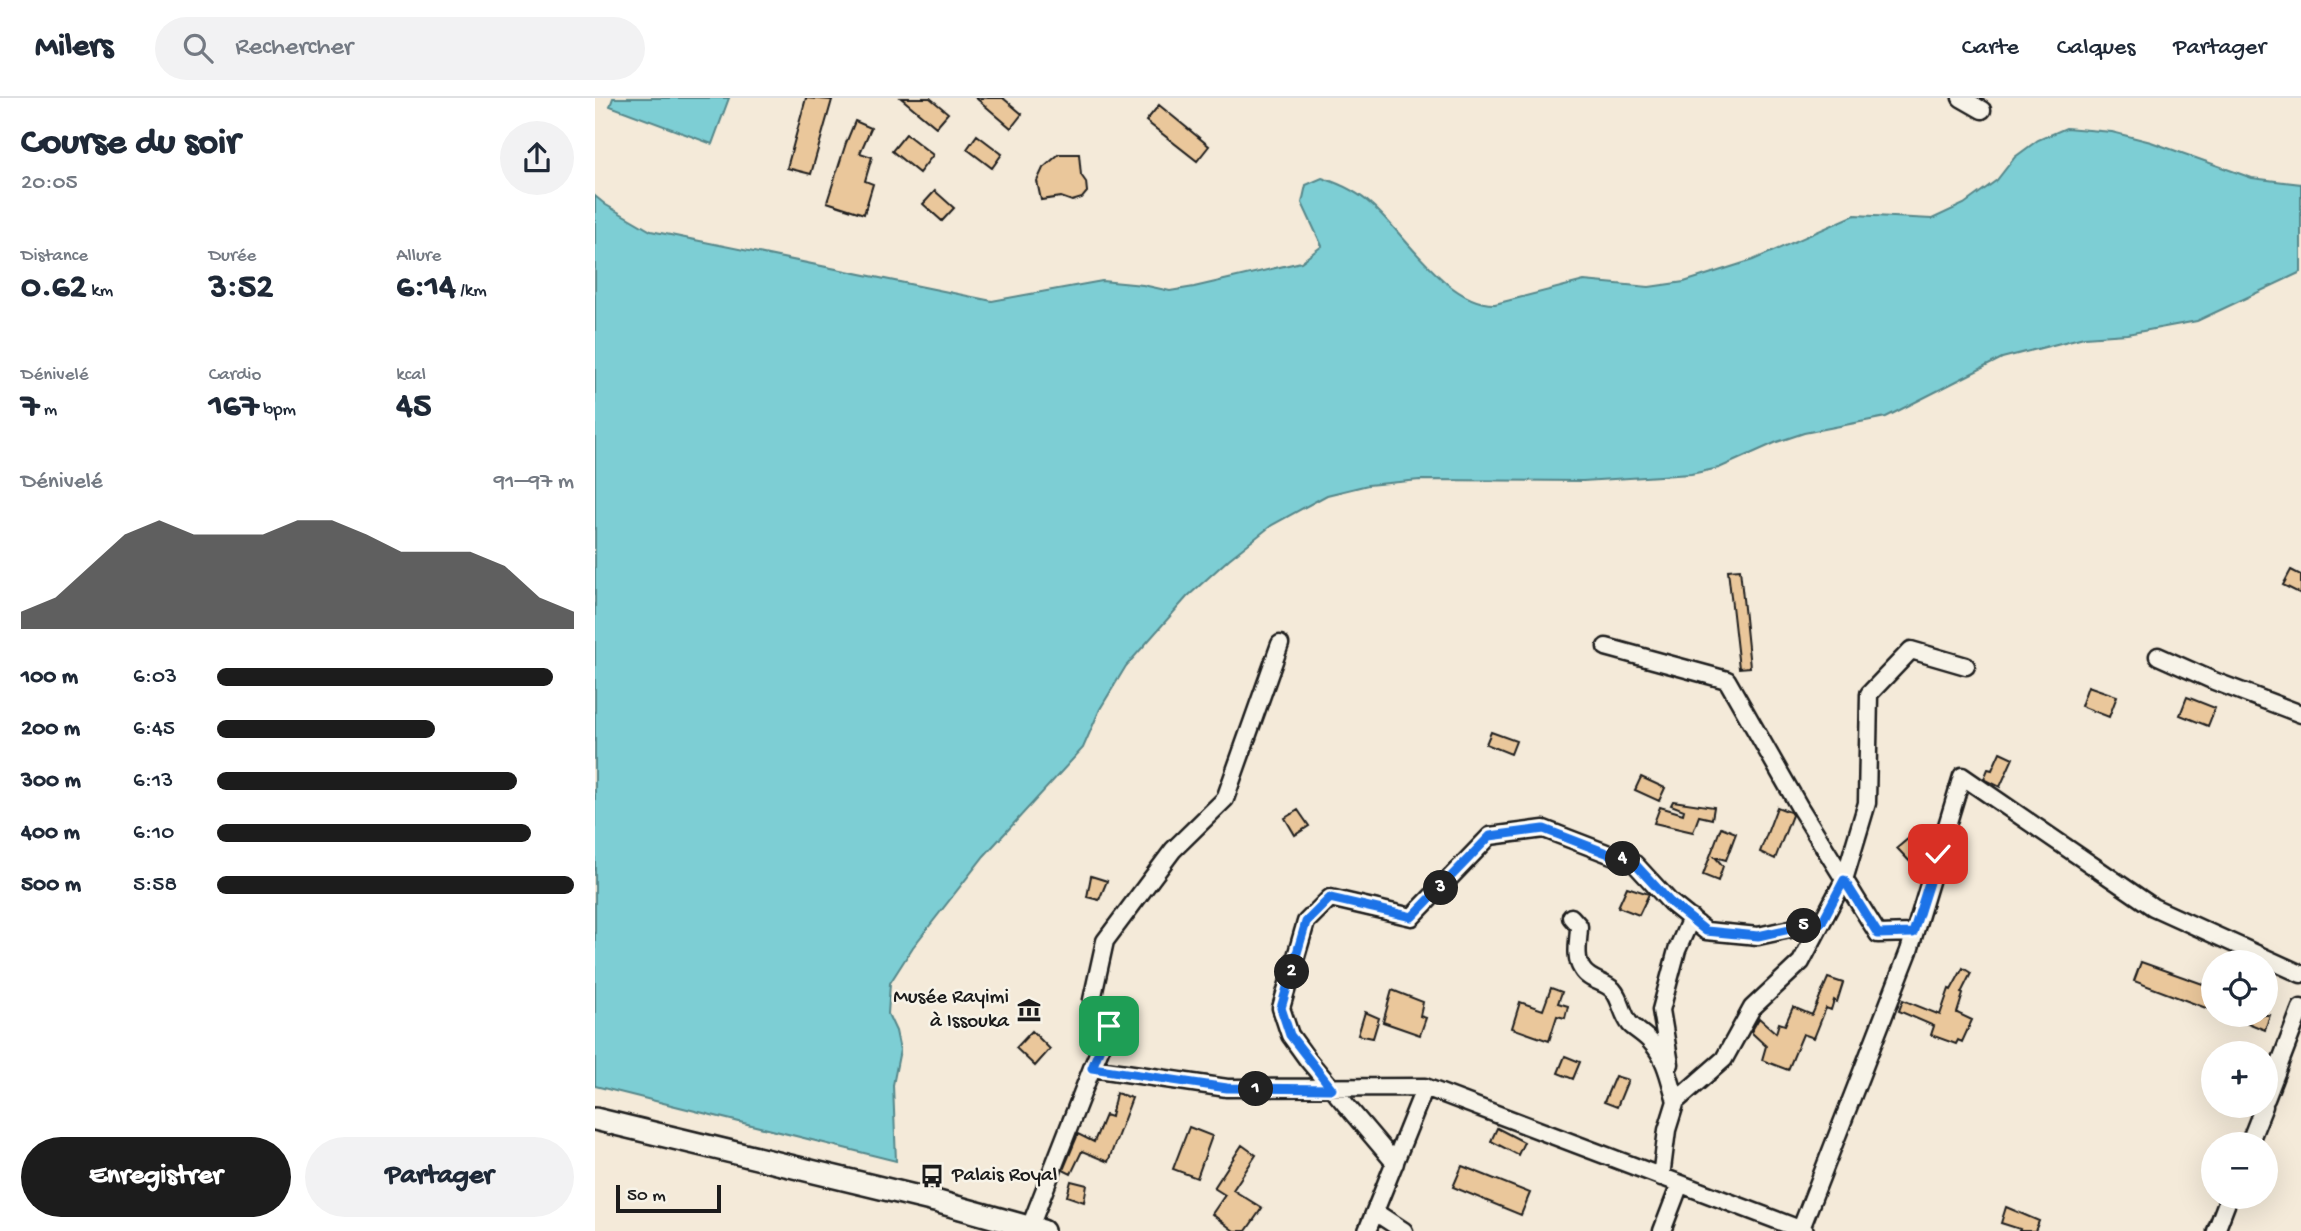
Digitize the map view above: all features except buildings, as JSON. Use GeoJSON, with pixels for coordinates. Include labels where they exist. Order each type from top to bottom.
{"type":"FeatureCollection","features":[{"type":"Feature","properties":{"kind":"street"},"geometry":{"type":"LineString","coordinates":[[1961,98],[1982,110]]}},
{"type":"Feature","properties":{"kind":"street"},"geometry":{"type":"LineString","coordinates":[[595,1119],[935,1200],[1037,1229],[1109,1026],[1092,1000],[1105,941],[1173,850],[1225,799],[1280,643]]}},
{"type":"Feature","properties":{"kind":"street"},"geometry":{"type":"LineString","coordinates":[[1606,647],[1727,680],[1878,934],[1913,933]]}},
{"type":"Feature","properties":{"kind":"street"},"geometry":{"type":"LineString","coordinates":[[1676,1101],[1724,1059],[1752,1008],[1801,962],[1844,880],[1867,803],[1869,694],[1911,650],[1966,666]]}},
{"type":"Feature","properties":{"kind":"street"},"geometry":{"type":"LineString","coordinates":[[2158,656],[2214,681],[2301,714]]}},
{"type":"Feature","properties":{"kind":"street"},"geometry":{"type":"LineString","coordinates":[[1092,1068],[1227,1088],[1425,1087],[1802,1230],[1909,951],[1962,776],[2153,907],[2301,974]]}},
{"type":"Feature","properties":{"kind":"street"},"geometry":{"type":"LineString","coordinates":[[1395,1163],[1290,1035],[1281,1008],[1306,922],[1330,898],[1412,917],[1490,836],[1544,829],[1635,864],[1670,902],[1706,931],[1758,936],[1822,922]]}},
{"type":"Feature","properties":{"kind":"street"},"geometry":{"type":"LineString","coordinates":[[1571,917],[1579,926],[1577,952],[1581,968],[1615,992],[1620,1008],[1630,1023],[1653,1043],[1665,1064],[1676,1101]]}},
{"type":"Feature","properties":{"kind":"street"},"geometry":{"type":"LineString","coordinates":[[1661,1177],[1667,1130],[1676,1101],[1661,1010],[1677,950],[1691,918]]}},
{"type":"Feature","properties":{"kind":"street"},"geometry":{"type":"LineString","coordinates":[[2278,1068],[2301,1008]]}},
{"type":"Feature","properties":{"kind":"street"},"geometry":{"type":"LineString","coordinates":[[1367,1231],[1425,1087]]}},
{"type":"Feature","properties":{"kind":"street"},"geometry":{"type":"LineString","coordinates":[[1662,1231],[1680,1184]]}},
{"type":"Feature","properties":{"kind":"street"},"geometry":{"type":"LineString","coordinates":[[2216,1231],[2224,1209]]}},
{"type":"Feature","properties":{"kind":"street"},"geometry":{"type":"LineString","coordinates":[[1375,1212],[1404,1231]]}},
{"type":"Feature","properties":{"kind":"water"},"geometry":{"type":"Polygon","coordinates":[[[613,98],[729,98],[712,144],[610,106],[613,98]]]}},
{"type":"Feature","properties":{"kind":"water"},"geometry":{"type":"Polygon","coordinates":[[[2066,128],[2112,132],[2151,142],[2252,178],[2301,184],[2301,272],[2197,321],[2127,334],[2084,337],[2002,358],[1886,417],[1804,433],[1719,468],[1691,474],[1583,481],[1420,480],[1368,485],[1327,495],[1272,525],[1187,597],[1126,666],[1100,709],[1083,748],[984,856],[913,947],[890,983],[888,1014],[896,1031],[900,1050],[893,1085],[896,1161],[595,1086],[595,196],[651,231],[992,301],[1102,281],[1170,291],[1301,262],[1322,246],[1302,203],[1306,185],[1322,178],[1349,189],[1367,201],[1444,281],[1478,301],[1495,304],[1584,281],[1649,287],[1684,282],[1753,260],[1855,215],[1932,219],[1964,204],[1997,180],[2015,157],[2038,140],[2066,128]]]}},
{"type":"Feature","properties":{"kind":"place","name":"Musée Rayimi à Issouka"},"geometry":{"type":"Point","coordinates":[1029,1010]}},
{"type":"Feature","properties":{"kind":"place","name":"Palais Royal"},"geometry":{"type":"Point","coordinates":[932,1176]}},
{"type":"Feature","properties":{"kind":"route"},"geometry":{"type":"LineString","coordinates":[[1109,1026],[1092,1068],[1227,1088],[1332,1089],[1290,1035],[1281,1008],[1306,922],[1330,898],[1412,917],[1490,836],[1544,829],[1635,864],[1670,902],[1706,931],[1758,936],[1822,922],[1844,880],[1878,934],[1913,933],[1938,854]]}}]}
